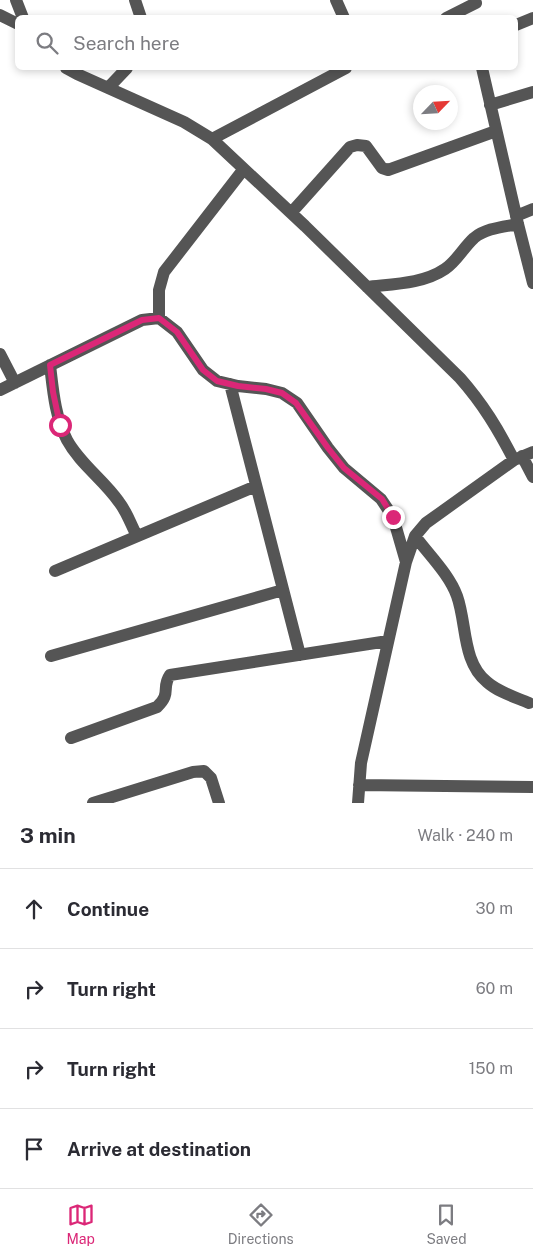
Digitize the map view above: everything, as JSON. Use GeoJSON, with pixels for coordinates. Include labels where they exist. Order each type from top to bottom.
{"type":"FeatureCollection","features":[{"type":"Feature","properties":{"kind":"street"},"geometry":{"type":"LineString","coordinates":[[16,0],[22,15]]}},
{"type":"Feature","properties":{"kind":"street"},"geometry":{"type":"LineString","coordinates":[[136,0],[141,15]]}},
{"type":"Feature","properties":{"kind":"street"},"geometry":{"type":"LineString","coordinates":[[336,0],[343,15]]}},
{"type":"Feature","properties":{"kind":"street"},"geometry":{"type":"LineString","coordinates":[[452,15],[478,1]]}},
{"type":"Feature","properties":{"kind":"street"},"geometry":{"type":"LineString","coordinates":[[471,15],[478,1]]}},
{"type":"Feature","properties":{"kind":"street"},"geometry":{"type":"LineString","coordinates":[[0,15],[15,22]]}},
{"type":"Feature","properties":{"kind":"street"},"geometry":{"type":"LineString","coordinates":[[518,24],[533,18]]}},
{"type":"Feature","properties":{"kind":"street"},"geometry":{"type":"LineString","coordinates":[[70,70],[184,122],[212,139],[291,213],[477,397],[493,420],[523,456],[533,477]]}},
{"type":"Feature","properties":{"kind":"street"},"geometry":{"type":"LineString","coordinates":[[108,88],[125,70]]}},
{"type":"Feature","properties":{"kind":"street"},"geometry":{"type":"LineString","coordinates":[[212,139],[342,70]]}},
{"type":"Feature","properties":{"kind":"street"},"geometry":{"type":"LineString","coordinates":[[482,70],[533,283]]}},
{"type":"Feature","properties":{"kind":"street"},"geometry":{"type":"LineString","coordinates":[[490,105],[533,92]]}},
{"type":"Feature","properties":{"kind":"street"},"geometry":{"type":"LineString","coordinates":[[291,213],[350,147],[366,146],[382,168],[388,170],[496,131]]}},
{"type":"Feature","properties":{"kind":"street"},"geometry":{"type":"LineString","coordinates":[[159,318],[159,290],[164,272],[243,170]]}},
{"type":"Feature","properties":{"kind":"street"},"geometry":{"type":"LineString","coordinates":[[367,287],[404,283],[433,275],[445,269],[474,239],[483,233],[517,220],[533,209]]}},
{"type":"Feature","properties":{"kind":"street"},"geometry":{"type":"LineString","coordinates":[[0,390],[142,320],[159,318],[177,332],[203,370],[217,381],[282,393],[296,403],[344,468],[382,499],[393,517],[406,562]]}},
{"type":"Feature","properties":{"kind":"street"},"geometry":{"type":"LineString","coordinates":[[0,354],[15,383]]}},
{"type":"Feature","properties":{"kind":"street"},"geometry":{"type":"LineString","coordinates":[[50,365],[56,409],[60,425],[68,441],[120,503],[137,536]]}},
{"type":"Feature","properties":{"kind":"street"},"geometry":{"type":"LineString","coordinates":[[230,384],[300,655]]}},
{"type":"Feature","properties":{"kind":"street"},"geometry":{"type":"LineString","coordinates":[[358,803],[361,763],[406,562],[415,536],[426,523],[523,456]]}},
{"type":"Feature","properties":{"kind":"street"},"geometry":{"type":"LineString","coordinates":[[55,571],[256,486]]}},
{"type":"Feature","properties":{"kind":"street"},"geometry":{"type":"LineString","coordinates":[[415,536],[440,568],[454,590],[462,613],[470,654],[476,670],[487,682],[529,702]]}},
{"type":"Feature","properties":{"kind":"street"},"geometry":{"type":"LineString","coordinates":[[51,656],[283,590]]}},
{"type":"Feature","properties":{"kind":"street"},"geometry":{"type":"LineString","coordinates":[[70,738],[157,707],[165,700],[167,692],[166,681],[170,675],[388,642]]}},
{"type":"Feature","properties":{"kind":"street"},"geometry":{"type":"LineString","coordinates":[[94,803],[193,772],[204,771],[211,778],[218,803]]}},
{"type":"Feature","properties":{"kind":"street"},"geometry":{"type":"LineString","coordinates":[[360,785],[533,787]]}},
{"type":"Feature","properties":{"kind":"route"},"geometry":{"type":"LineString","coordinates":[[60,425],[50,365],[142,320],[159,318],[177,332],[203,370],[217,381],[282,393],[296,403],[344,468],[382,499],[393,517]]}}]}
